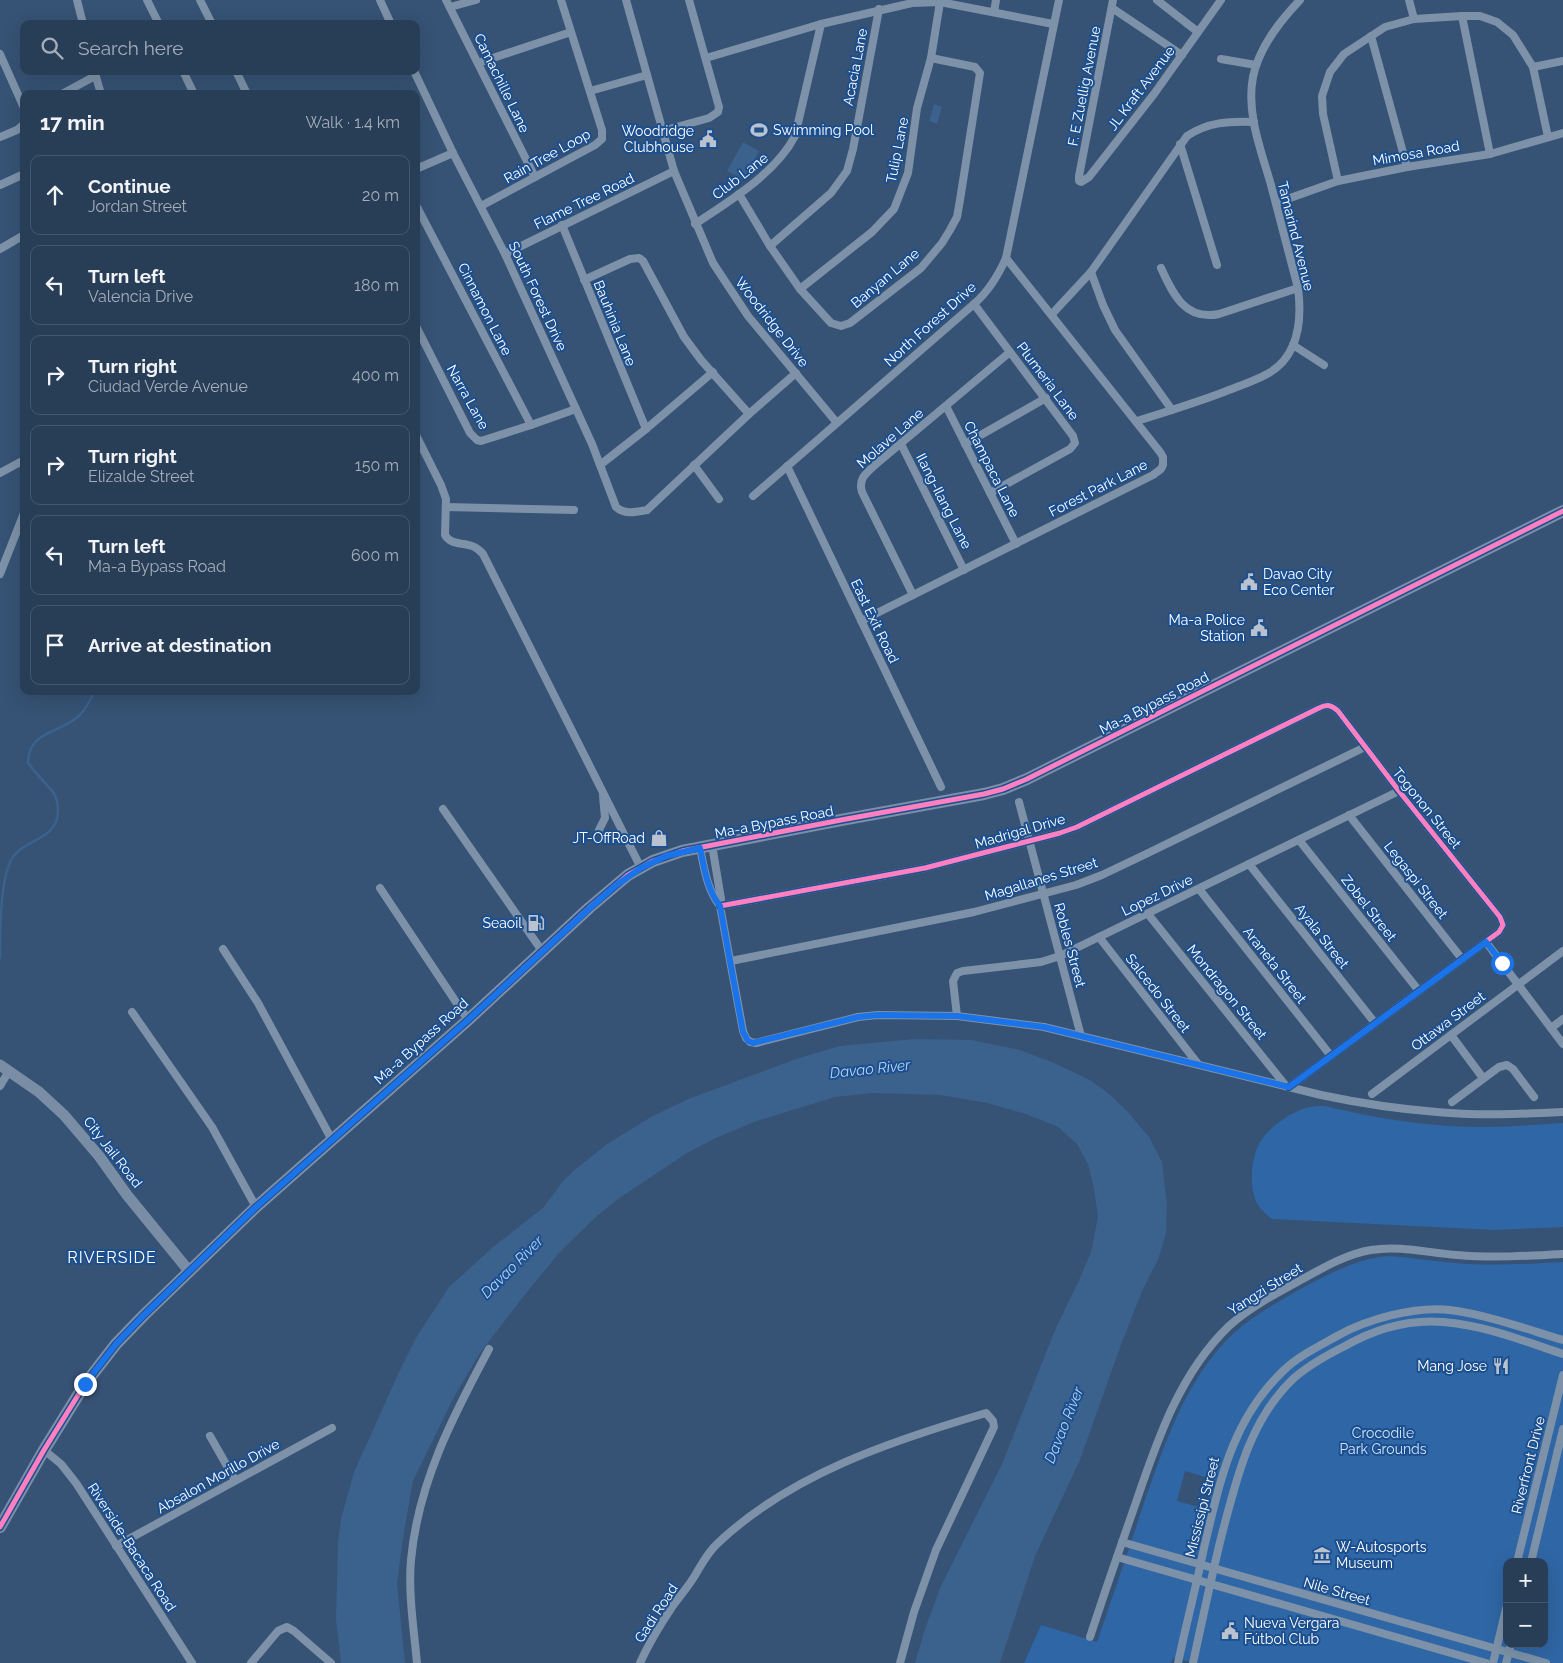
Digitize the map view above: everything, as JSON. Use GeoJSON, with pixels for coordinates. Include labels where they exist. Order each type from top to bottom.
{"type":"FeatureCollection","features":[{"type":"Feature","properties":{"kind":"main road","name":"Ma-a Bypass Road"},"geometry":{"type":"LineString","coordinates":[[0,1527],[44,1450],[85,1384],[116,1344],[256,1207],[468,1020],[542,950],[615,886],[641,868],[666,856],[706,846],[1003,789],[1563,511]]}},
{"type":"Feature","properties":{"kind":"street"},"geometry":{"type":"LineString","coordinates":[[77,0],[82,20]]}},
{"type":"Feature","properties":{"kind":"street"},"geometry":{"type":"LineString","coordinates":[[147,0],[157,20]]}},
{"type":"Feature","properties":{"kind":"street"},"geometry":{"type":"LineString","coordinates":[[200,0],[210,20]]}},
{"type":"Feature","properties":{"kind":"street"},"geometry":{"type":"LineString","coordinates":[[380,0],[389,20]]}},
{"type":"Feature","properties":{"kind":"street"},"geometry":{"type":"LineString","coordinates":[[448,4],[476,0]]}},
{"type":"Feature","properties":{"kind":"street","name":"Rain Tree Loop"},"geometry":{"type":"LineString","coordinates":[[481,206],[595,145],[602,139],[602,130],[560,0]]}},
{"type":"Feature","properties":{"kind":"street","name":"Woodridge Drive"},"geometry":{"type":"LineString","coordinates":[[626,0],[674,171],[713,263],[737,302],[837,423]]}},
{"type":"Feature","properties":{"kind":"street"},"geometry":{"type":"LineString","coordinates":[[662,131],[709,118],[718,112],[719,101],[689,0]]}},
{"type":"Feature","properties":{"kind":"street"},"geometry":{"type":"LineString","coordinates":[[994,12],[996,0]]}},
{"type":"Feature","properties":{"kind":"street","name":"North Forest Drive"},"geometry":{"type":"LineString","coordinates":[[753,496],[990,288],[1006,258],[1059,0]]}},
{"type":"Feature","properties":{"kind":"street"},"geometry":{"type":"LineString","coordinates":[[1157,0],[1198,32]]}},
{"type":"Feature","properties":{"kind":"street","name":"JL Kraft Avenue"},"geometry":{"type":"LineString","coordinates":[[1079,176],[1079,181],[1081,182],[1089,177],[1182,55],[1220,0]]}},
{"type":"Feature","properties":{"kind":"street","name":"Tamarind Avenue"},"geometry":{"type":"LineString","coordinates":[[1137,421],[1259,378],[1272,371],[1284,360],[1293,345],[1300,324],[1301,307],[1298,288],[1254,122],[1252,91],[1256,66],[1270,38],[1300,0]]}},
{"type":"Feature","properties":{"kind":"street"},"geometry":{"type":"LineString","coordinates":[[1409,0],[1414,19]]}},
{"type":"Feature","properties":{"kind":"street"},"geometry":{"type":"LineString","coordinates":[[706,58],[821,24],[879,9],[912,3],[940,2],[1053,24]]}},
{"type":"Feature","properties":{"kind":"street","name":"Tulip Lane"},"geometry":{"type":"LineString","coordinates":[[800,289],[872,232],[894,209],[908,173],[917,108],[931,58],[940,2]]}},
{"type":"Feature","properties":{"kind":"street","name":"Camachille Lane"},"geometry":{"type":"LineString","coordinates":[[448,4],[535,177]]}},
{"type":"Feature","properties":{"kind":"street"},"geometry":{"type":"LineString","coordinates":[[1113,4],[1182,55]]}},
{"type":"Feature","properties":{"kind":"street","name":"F. E Zuellig Avenue"},"geometry":{"type":"LineString","coordinates":[[1079,176],[1113,4]]}},
{"type":"Feature","properties":{"kind":"street","name":"Acacia Lane"},"geometry":{"type":"LineString","coordinates":[[770,246],[832,192],[847,171],[853,149],[879,9]]}},
{"type":"Feature","properties":{"kind":"street"},"geometry":{"type":"LineString","coordinates":[[1462,16],[1490,154]]}},
{"type":"Feature","properties":{"kind":"street"},"geometry":{"type":"LineString","coordinates":[[1338,181],[1323,114],[1322,96],[1330,72],[1344,54],[1384,27],[1414,19],[1480,16],[1497,22],[1513,35],[1533,67],[1548,137]]}},
{"type":"Feature","properties":{"kind":"street","name":"Club Lane"},"geometry":{"type":"LineString","coordinates":[[695,224],[739,194],[782,158],[795,136],[821,24]]}},
{"type":"Feature","properties":{"kind":"street"},"geometry":{"type":"LineString","coordinates":[[478,64],[571,32]]}},
{"type":"Feature","properties":{"kind":"street"},"geometry":{"type":"LineString","coordinates":[[1371,36],[1407,167]]}},
{"type":"Feature","properties":{"kind":"street"},"geometry":{"type":"LineString","coordinates":[[0,54],[20,99]]}},
{"type":"Feature","properties":{"kind":"street","name":"Banyan Lane"},"geometry":{"type":"LineString","coordinates":[[739,194],[770,246],[800,289],[831,323],[836,326],[847,325],[921,268],[942,244],[957,216],[980,74],[975,67],[931,58]]}},
{"type":"Feature","properties":{"kind":"street"},"geometry":{"type":"LineString","coordinates":[[1220,59],[1256,66]]}},
{"type":"Feature","properties":{"kind":"street"},"geometry":{"type":"LineString","coordinates":[[1533,67],[1563,61]]}},
{"type":"Feature","properties":{"kind":"street"},"geometry":{"type":"LineString","coordinates":[[69,90],[93,75]]}},
{"type":"Feature","properties":{"kind":"street"},"geometry":{"type":"LineString","coordinates":[[95,75],[100,90]]}},
{"type":"Feature","properties":{"kind":"street"},"geometry":{"type":"LineString","coordinates":[[184,75],[192,90]]}},
{"type":"Feature","properties":{"kind":"street"},"geometry":{"type":"LineString","coordinates":[[238,75],[245,90]]}},
{"type":"Feature","properties":{"kind":"street","name":"South Forest Drive"},"geometry":{"type":"LineString","coordinates":[[416,75],[452,153],[505,254],[576,409],[616,507],[621,511],[630,513],[647,510],[694,465]]}},
{"type":"Feature","properties":{"kind":"street"},"geometry":{"type":"LineString","coordinates":[[590,91],[646,75]]}},
{"type":"Feature","properties":{"kind":"street"},"geometry":{"type":"LineString","coordinates":[[1052,314],[1091,272],[1187,136],[1206,126],[1226,121],[1254,122]]}},
{"type":"Feature","properties":{"kind":"street"},"geometry":{"type":"LineString","coordinates":[[0,137],[20,127]]}},
{"type":"Feature","properties":{"kind":"street","name":"Mimosa Road"},"geometry":{"type":"LineString","coordinates":[[1276,203],[1338,181],[1407,167],[1490,154],[1563,133]]}},
{"type":"Feature","properties":{"kind":"street"},"geometry":{"type":"LineString","coordinates":[[1180,144],[1218,264]]}},
{"type":"Feature","properties":{"kind":"street"},"geometry":{"type":"LineString","coordinates":[[420,167],[452,153]]}},
{"type":"Feature","properties":{"kind":"street","name":"Flame Tree Road"},"geometry":{"type":"LineString","coordinates":[[505,254],[674,171]]}},
{"type":"Feature","properties":{"kind":"street"},"geometry":{"type":"LineString","coordinates":[[0,185],[20,176]]}},
{"type":"Feature","properties":{"kind":"street","name":"Cinnamon Lane"},"geometry":{"type":"LineString","coordinates":[[420,213],[531,426]]}},
{"type":"Feature","properties":{"kind":"street","name":"Bauhinia Lane"},"geometry":{"type":"LineString","coordinates":[[562,225],[646,429]]}},
{"type":"Feature","properties":{"kind":"street"},"geometry":{"type":"LineString","coordinates":[[0,249],[20,237]]}},
{"type":"Feature","properties":{"kind":"street"},"geometry":{"type":"LineString","coordinates":[[584,280],[630,259],[639,258],[643,261],[684,337],[701,360],[749,414]]}},
{"type":"Feature","properties":{"kind":"street","name":"Forest Park Lane"},"geometry":{"type":"LineString","coordinates":[[861,621],[1154,475],[1161,469],[1164,461],[1163,457],[1137,421],[1006,258]]}},
{"type":"Feature","properties":{"kind":"street"},"geometry":{"type":"LineString","coordinates":[[1161,268],[1170,288],[1184,306],[1197,315],[1219,314],[1298,288]]}},
{"type":"Feature","properties":{"kind":"street"},"geometry":{"type":"LineString","coordinates":[[1091,272],[1103,306],[1115,330],[1172,410]]}},
{"type":"Feature","properties":{"kind":"street","name":"Plumeria Lane"},"geometry":{"type":"LineString","coordinates":[[974,304],[1046,398],[1073,436],[1075,443],[1070,450],[990,493]]}},
{"type":"Feature","properties":{"kind":"street","name":"Narra Lane"},"geometry":{"type":"LineString","coordinates":[[420,334],[474,438],[481,441],[531,426],[576,409]]}},
{"type":"Feature","properties":{"kind":"street"},"geometry":{"type":"LineString","coordinates":[[1293,345],[1324,366]]}},
{"type":"Feature","properties":{"kind":"street","name":"Molave Lane"},"geometry":{"type":"LineString","coordinates":[[914,595],[862,492],[861,479],[869,470],[1010,352]]}},
{"type":"Feature","properties":{"kind":"street"},"geometry":{"type":"LineString","coordinates":[[600,465],[713,372]]}},
{"type":"Feature","properties":{"kind":"street"},"geometry":{"type":"LineString","coordinates":[[719,498],[694,465],[796,373]]}},
{"type":"Feature","properties":{"kind":"street"},"geometry":{"type":"LineString","coordinates":[[965,444],[1046,398]]}},
{"type":"Feature","properties":{"kind":"street","name":"Champaca Lane"},"geometry":{"type":"LineString","coordinates":[[946,406],[1016,544]]}},
{"type":"Feature","properties":{"kind":"street"},"geometry":{"type":"LineString","coordinates":[[420,443],[444,492],[446,506],[445,535],[451,541],[474,545],[483,554],[641,868]]}},
{"type":"Feature","properties":{"kind":"street","name":"Ilang-Ilang Lane"},"geometry":{"type":"LineString","coordinates":[[901,444],[964,570]]}},
{"type":"Feature","properties":{"kind":"street"},"geometry":{"type":"LineString","coordinates":[[0,473],[20,462]]}},
{"type":"Feature","properties":{"kind":"street","name":"East Exit Road"},"geometry":{"type":"LineString","coordinates":[[787,466],[941,787]]}},
{"type":"Feature","properties":{"kind":"street"},"geometry":{"type":"LineString","coordinates":[[446,506],[574,510]]}},
{"type":"Feature","properties":{"kind":"street"},"geometry":{"type":"LineString","coordinates":[[0,574],[20,523]]}},
{"type":"Feature","properties":{"kind":"street","name":"Madrigal Drive"},"geometry":{"type":"LineString","coordinates":[[720,906],[925,868],[1029,842],[1076,827],[1325,705],[1332,706]]}},
{"type":"Feature","properties":{"kind":"street","name":"Togonon Street"},"geometry":{"type":"LineString","coordinates":[[1332,706],[1338,711],[1399,791],[1500,917],[1503,925],[1499,932],[1486,942]]}},
{"type":"Feature","properties":{"kind":"street","name":"Magallanes Street"},"geometry":{"type":"LineString","coordinates":[[731,961],[974,912],[1044,895],[1102,875],[1365,746]]}},
{"type":"Feature","properties":{"kind":"street","name":"Lopez Drive"},"geometry":{"type":"LineString","coordinates":[[957,1016],[953,981],[957,974],[963,971],[1041,962],[1060,956],[1399,791]]}},
{"type":"Feature","properties":{"kind":"street"},"geometry":{"type":"LineString","coordinates":[[599,830],[605,818],[603,793]]}},
{"type":"Feature","properties":{"kind":"street","name":"Robles Street"},"geometry":{"type":"LineString","coordinates":[[1019,802],[1082,1036]]}},
{"type":"Feature","properties":{"kind":"street"},"geometry":{"type":"LineString","coordinates":[[444,810],[542,950]]}},
{"type":"Feature","properties":{"kind":"street","name":"Legaspi Street"},"geometry":{"type":"LineString","coordinates":[[1349,816],[1462,959]]}},
{"type":"Feature","properties":{"kind":"street","name":"Zobel Street"},"geometry":{"type":"LineString","coordinates":[[1299,840],[1419,991]]}},
{"type":"Feature","properties":{"kind":"street"},"geometry":{"type":"LineString","coordinates":[[706,846],[707,878],[720,906]]}},
{"type":"Feature","properties":{"kind":"street"},"geometry":{"type":"LineString","coordinates":[[706,846],[721,899],[720,906],[743,1032],[748,1041],[756,1043],[858,1017],[878,1015],[957,1016],[1009,1022],[1082,1036],[1362,1103],[1439,1113],[1563,1112]]}},
{"type":"Feature","properties":{"kind":"street","name":"Ayala Street"},"geometry":{"type":"LineString","coordinates":[[1249,864],[1375,1024]]}},
{"type":"Feature","properties":{"kind":"street"},"geometry":{"type":"LineString","coordinates":[[380,888],[468,1020]]}},
{"type":"Feature","properties":{"kind":"street","name":"Araneta Street"},"geometry":{"type":"LineString","coordinates":[[1199,889],[1331,1056]]}},
{"type":"Feature","properties":{"kind":"street","name":"Mondragon Street"},"geometry":{"type":"LineString","coordinates":[[1148,914],[1288,1086]]}},
{"type":"Feature","properties":{"kind":"street","name":"Salcedo Street"},"geometry":{"type":"LineString","coordinates":[[1099,937],[1198,1064]]}},
{"type":"Feature","properties":{"kind":"street"},"geometry":{"type":"LineString","coordinates":[[1288,1086],[1486,942],[1563,1044]]}},
{"type":"Feature","properties":{"kind":"street"},"geometry":{"type":"LineString","coordinates":[[223,949],[258,1003],[332,1140]]}},
{"type":"Feature","properties":{"kind":"street","name":"Ottawa Street"},"geometry":{"type":"LineString","coordinates":[[1372,1094],[1563,951]]}},
{"type":"Feature","properties":{"kind":"street"},"geometry":{"type":"LineString","coordinates":[[132,1012],[212,1127],[256,1207]]}},
{"type":"Feature","properties":{"kind":"street"},"geometry":{"type":"LineString","coordinates":[[1551,1028],[1563,1019]]}},
{"type":"Feature","properties":{"kind":"street"},"geometry":{"type":"LineString","coordinates":[[1451,1035],[1484,1078]]}},
{"type":"Feature","properties":{"kind":"street"},"geometry":{"type":"LineString","coordinates":[[1452,1102],[1499,1067],[1507,1065],[1513,1069],[1534,1097]]}},
{"type":"Feature","properties":{"kind":"street"},"geometry":{"type":"LineString","coordinates":[[0,1086],[4,1068]]}},
{"type":"Feature","properties":{"kind":"street","name":"City Jail Road"},"geometry":{"type":"LineString","coordinates":[[4,1068],[54,1105],[81,1133],[127,1195],[189,1271]]}},
{"type":"Feature","properties":{"kind":"street","name":"Yangzi Street"},"geometry":{"type":"LineString","coordinates":[[1090,1637],[1155,1445],[1176,1400],[1194,1369],[1230,1326],[1253,1308],[1323,1268],[1369,1250],[1386,1248],[1407,1249],[1457,1255],[1512,1256],[1563,1254]]}},
{"type":"Feature","properties":{"kind":"street","name":"Mississipi Street"},"geometry":{"type":"LineString","coordinates":[[1178,1663],[1219,1486],[1228,1455],[1251,1411],[1263,1393],[1283,1371],[1302,1356],[1345,1331],[1367,1321],[1417,1311],[1448,1310],[1495,1320],[1563,1340]]}},
{"type":"Feature","properties":{"kind":"street","name":"Mississipi Street"},"geometry":{"type":"LineString","coordinates":[[1192,1663],[1237,1475],[1250,1442],[1263,1418],[1274,1401],[1293,1379],[1310,1366],[1373,1332],[1420,1321],[1444,1322],[1490,1330],[1563,1354]]}},
{"type":"Feature","properties":{"kind":"street"},"geometry":{"type":"LineString","coordinates":[[417,1663],[411,1561],[419,1510],[431,1470],[453,1417],[489,1349]]}},
{"type":"Feature","properties":{"kind":"street","name":"Riverfront Drive"},"geometry":{"type":"LineString","coordinates":[[1518,1558],[1563,1375]]}},
{"type":"Feature","properties":{"kind":"street","name":"Gadi Road"},"geometry":{"type":"LineString","coordinates":[[640,1663],[655,1634],[706,1556],[741,1523],[783,1494],[815,1477],[896,1441],[986,1413],[994,1422],[994,1427],[936,1550],[914,1612],[900,1663]]}},
{"type":"Feature","properties":{"kind":"street","name":"Absalon Morillo Drive"},"geometry":{"type":"LineString","coordinates":[[116,1546],[332,1428]]}},
{"type":"Feature","properties":{"kind":"street","name":"Riverfront Drive"},"geometry":{"type":"LineString","coordinates":[[1532,1558],[1563,1429]]}},
{"type":"Feature","properties":{"kind":"street"},"geometry":{"type":"LineString","coordinates":[[210,1436],[235,1480]]}},
{"type":"Feature","properties":{"kind":"street","name":"Riverside-Bacaca Road"},"geometry":{"type":"LineString","coordinates":[[44,1450],[69,1472],[192,1663]]}},
{"type":"Feature","properties":{"kind":"street"},"geometry":{"type":"LineString","coordinates":[[1228,1455],[1243,1460]]}},
{"type":"Feature","properties":{"kind":"street","name":"Nile Street"},"geometry":{"type":"LineString","coordinates":[[1122,1542],[1546,1663]]}},
{"type":"Feature","properties":{"kind":"street","name":"Nile Street"},"geometry":{"type":"LineString","coordinates":[[1117,1557],[1486,1663]]}},
{"type":"Feature","properties":{"kind":"street"},"geometry":{"type":"LineString","coordinates":[[1493,1663],[1503,1621]]}},
{"type":"Feature","properties":{"kind":"street"},"geometry":{"type":"LineString","coordinates":[[251,1663],[278,1631],[287,1627],[331,1663]]}},
{"type":"Feature","properties":{"kind":"street"},"geometry":{"type":"LineString","coordinates":[[1506,1663],[1510,1648]]}},
{"type":"Feature","properties":{"kind":"green space"},"geometry":{"type":"Polygon","coordinates":[[[1325,1106],[1423,1124],[1500,1127],[1563,1123],[1563,1227],[1495,1230],[1272,1219],[1258,1205],[1253,1190],[1254,1156],[1260,1142],[1274,1126],[1294,1113],[1308,1107],[1325,1106]]]}},
{"type":"Feature","properties":{"kind":"green space","name":"Crocodile Park Grounds"},"geometry":{"type":"Polygon","coordinates":[[[1387,1256],[1482,1264],[1563,1262],[1563,1663],[1197,1663],[1173,1658],[1171,1663],[1024,1663],[1041,1625],[1097,1642],[1167,1440],[1189,1393],[1217,1351],[1235,1332],[1259,1314],[1312,1283],[1364,1260],[1387,1256]],[[1185,1471],[1177,1501],[1206,1509],[1215,1480],[1185,1471]]]}},
{"type":"Feature","properties":{"kind":"water"},"geometry":{"type":"Polygon","coordinates":[[[934,104],[942,107],[937,124],[929,121],[934,104]]]}},
{"type":"Feature","properties":{"kind":"water"},"geometry":{"type":"Polygon","coordinates":[[[743,142],[759,151],[743,180],[727,171],[743,142]]]}},
{"type":"Feature","properties":{"kind":"water","name":"Davao River"},"geometry":{"type":"Polygon","coordinates":[[[914,1039],[972,1040],[1020,1050],[1052,1062],[1090,1080],[1108,1093],[1128,1112],[1149,1137],[1162,1162],[1167,1204],[1166,1233],[1158,1260],[1143,1289],[1122,1342],[1080,1460],[1035,1556],[1000,1663],[915,1663],[940,1588],[1002,1464],[1055,1330],[1091,1252],[1098,1217],[1094,1189],[1088,1164],[1077,1144],[1058,1127],[1026,1114],[987,1103],[940,1095],[873,1093],[835,1097],[757,1121],[716,1138],[687,1153],[618,1199],[597,1216],[560,1252],[480,1353],[454,1397],[413,1481],[397,1583],[405,1663],[341,1663],[336,1619],[338,1542],[341,1519],[354,1472],[417,1336],[449,1287],[493,1247],[543,1208],[563,1181],[577,1168],[607,1144],[651,1117],[688,1099],[799,1058],[840,1046],[914,1039]]]}},
{"type":"Feature","properties":{"kind":"waterway"},"geometry":{"type":"LineString","coordinates":[[0,958],[3,894],[7,870],[11,860],[24,847],[47,834],[57,820],[58,808],[55,796],[28,763],[29,752],[40,738],[73,721],[80,715],[93,695]]}},
{"type":"Feature","properties":{"kind":"cycle path"},"geometry":{"type":"LineString","coordinates":[[0,1527],[44,1450],[85,1384],[116,1344],[256,1207],[468,1020],[589,908],[628,875],[653,861],[682,851],[1003,789],[1027,779],[1563,511]]}},
{"type":"Feature","properties":{"kind":"cycle path"},"geometry":{"type":"LineString","coordinates":[[720,906],[925,868],[1060,833],[1077,827],[1319,708],[1331,706],[1338,711],[1399,791],[1500,917],[1503,925],[1499,932],[1289,1087]]}},
{"type":"Feature","properties":{"kind":"place","name":"Swimming Pool"},"geometry":{"type":"Point","coordinates":[759,130]}},
{"type":"Feature","properties":{"kind":"place","name":"Woodridge Clubhouse"},"geometry":{"type":"Point","coordinates":[708,139]}},
{"type":"Feature","properties":{"kind":"place","name":"Davao City Eco Center"},"geometry":{"type":"Point","coordinates":[1249,582]}},
{"type":"Feature","properties":{"kind":"place","name":"Ma-a Police Station"},"geometry":{"type":"Point","coordinates":[1259,628]}},
{"type":"Feature","properties":{"kind":"place","name":"JT-OffRoad"},"geometry":{"type":"Point","coordinates":[659,838]}},
{"type":"Feature","properties":{"kind":"place","name":"Seaoil"},"geometry":{"type":"Point","coordinates":[536,923]}},
{"type":"Feature","properties":{"kind":"place","name":"Mang Jose"},"geometry":{"type":"Point","coordinates":[1501,1366]}},
{"type":"Feature","properties":{"kind":"place","name":"W-Autosports Museum"},"geometry":{"type":"Point","coordinates":[1322,1555]}},
{"type":"Feature","properties":{"kind":"place","name":"Nueva Vergara Fútbol Club"},"geometry":{"type":"Point","coordinates":[1230,1631]}},
{"type":"Feature","properties":{"kind":"district","name":"RIVERSIDE"},"geometry":{"type":"Point","coordinates":[112,1257]}},
{"type":"Feature","properties":{"kind":"route"},"geometry":{"type":"LineString","coordinates":[[85,1384],[116,1344],[144,1315],[256,1207],[468,1020],[542,950],[628,876],[653,862],[682,851],[700,848],[707,878],[720,906],[743,1032],[748,1041],[753,1043],[858,1017],[878,1015],[957,1016],[1044,1027],[1289,1087],[1486,942],[1502,963]]}}]}
